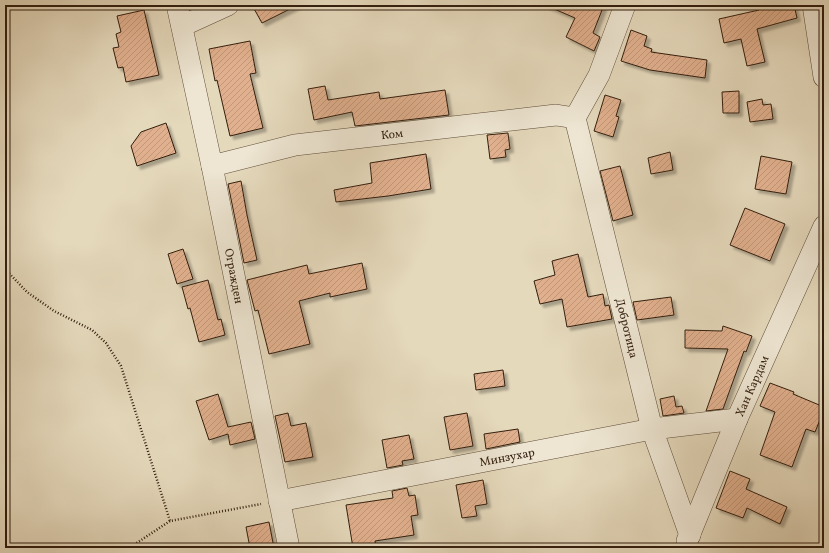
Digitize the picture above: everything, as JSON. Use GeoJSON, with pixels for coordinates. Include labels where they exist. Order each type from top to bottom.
{"type":"FeatureCollection","features":[{"type":"Feature","properties":{"kind":"street","name":"Огражден"},"geometry":{"type":"LineString","coordinates":[[177,5],[212,166],[289,548]]}},
{"type":"Feature","properties":{"kind":"street"},"geometry":{"type":"LineString","coordinates":[[182,26],[228,5]]}},
{"type":"Feature","properties":{"kind":"street"},"geometry":{"type":"LineString","coordinates":[[575,118],[599,75],[625,5]]}},
{"type":"Feature","properties":{"kind":"street"},"geometry":{"type":"LineString","coordinates":[[813,5],[820,41],[824,78]]}},
{"type":"Feature","properties":{"kind":"street","name":"Ком"},"geometry":{"type":"LineString","coordinates":[[212,166],[295,145],[556,115],[575,118]]}},
{"type":"Feature","properties":{"kind":"street","name":"Добротица"},"geometry":{"type":"LineString","coordinates":[[575,118],[652,429],[686,542]]}},
{"type":"Feature","properties":{"kind":"street","name":"Хан Кардам"},"geometry":{"type":"LineString","coordinates":[[686,542],[737,419],[824,226]]}},
{"type":"Feature","properties":{"kind":"street","name":"Минзухар"},"geometry":{"type":"LineString","coordinates":[[279,501],[652,429],[737,419]]}},
{"type":"Feature","properties":{"kind":"path"},"geometry":{"type":"LineString","coordinates":[[5,269],[27,292],[54,311],[92,330],[106,343],[121,366],[170,521]]}},
{"type":"Feature","properties":{"kind":"path"},"geometry":{"type":"LineString","coordinates":[[129,548],[170,521],[279,501]]}},
{"type":"Feature","properties":{"kind":"building"},"geometry":{"type":"Polygon","coordinates":[[[252,5],[298,5],[262,23],[252,5]]]}},
{"type":"Feature","properties":{"kind":"building"},"geometry":{"type":"Polygon","coordinates":[[[545,5],[604,5],[593,33],[600,37],[594,51],[566,37],[575,18],[545,5]]]}},
{"type":"Feature","properties":{"kind":"building"},"geometry":{"type":"Polygon","coordinates":[[[757,5],[794,5],[797,18],[757,29],[765,62],[747,66],[741,39],[724,43],[719,19],[759,10],[757,5]]]}},
{"type":"Feature","properties":{"kind":"building"},"geometry":{"type":"Polygon","coordinates":[[[144,10],[159,75],[126,82],[123,67],[118,68],[113,48],[119,47],[116,34],[121,32],[117,16],[144,10]]]}},
{"type":"Feature","properties":{"kind":"building"},"geometry":{"type":"Polygon","coordinates":[[[631,30],[647,36],[644,46],[652,49],[651,52],[707,60],[705,78],[650,70],[621,61],[631,30]]]}},
{"type":"Feature","properties":{"kind":"building"},"geometry":{"type":"Polygon","coordinates":[[[250,41],[256,73],[250,74],[263,128],[230,136],[217,80],[215,81],[209,49],[250,41]]]}},
{"type":"Feature","properties":{"kind":"building"},"geometry":{"type":"Polygon","coordinates":[[[325,86],[328,100],[379,92],[380,99],[445,90],[449,115],[355,126],[352,112],[314,120],[308,89],[325,86]]]}},
{"type":"Feature","properties":{"kind":"building"},"geometry":{"type":"Polygon","coordinates":[[[739,91],[739,113],[723,113],[722,92],[739,91]]]}},
{"type":"Feature","properties":{"kind":"building"},"geometry":{"type":"Polygon","coordinates":[[[605,95],[621,100],[616,116],[619,117],[613,137],[594,131],[605,95]]]}},
{"type":"Feature","properties":{"kind":"building"},"geometry":{"type":"Polygon","coordinates":[[[762,99],[763,105],[771,104],[773,119],[750,122],[747,102],[762,99]]]}},
{"type":"Feature","properties":{"kind":"building"},"geometry":{"type":"Polygon","coordinates":[[[166,123],[176,153],[137,166],[131,146],[141,132],[166,123]]]}},
{"type":"Feature","properties":{"kind":"building"},"geometry":{"type":"Polygon","coordinates":[[[508,133],[510,149],[505,150],[506,157],[490,159],[487,135],[508,133]]]}},
{"type":"Feature","properties":{"kind":"building"},"geometry":{"type":"Polygon","coordinates":[[[670,152],[673,170],[651,174],[648,158],[670,152]]]}},
{"type":"Feature","properties":{"kind":"building"},"geometry":{"type":"Polygon","coordinates":[[[426,154],[431,189],[336,202],[334,190],[372,183],[370,163],[426,154]]]}},
{"type":"Feature","properties":{"kind":"building"},"geometry":{"type":"Polygon","coordinates":[[[761,156],[792,162],[786,194],[755,189],[761,156]]]}},
{"type":"Feature","properties":{"kind":"building"},"geometry":{"type":"Polygon","coordinates":[[[620,166],[633,215],[613,221],[600,171],[620,166]]]}},
{"type":"Feature","properties":{"kind":"building"},"geometry":{"type":"Polygon","coordinates":[[[241,181],[257,260],[244,263],[228,184],[241,181]]]}},
{"type":"Feature","properties":{"kind":"building"},"geometry":{"type":"Polygon","coordinates":[[[745,208],[785,224],[770,261],[730,245],[745,208]]]}},
{"type":"Feature","properties":{"kind":"building"},"geometry":{"type":"Polygon","coordinates":[[[183,249],[193,279],[177,284],[168,254],[183,249]]]}},
{"type":"Feature","properties":{"kind":"building"},"geometry":{"type":"Polygon","coordinates":[[[578,254],[588,297],[603,294],[605,306],[609,305],[612,319],[567,327],[562,299],[540,304],[534,281],[555,275],[552,261],[578,254]]]}},
{"type":"Feature","properties":{"kind":"building"},"geometry":{"type":"Polygon","coordinates":[[[362,263],[367,289],[330,297],[330,293],[299,301],[310,344],[269,354],[258,310],[255,311],[247,280],[307,265],[309,274],[362,263]]]}},
{"type":"Feature","properties":{"kind":"building"},"geometry":{"type":"Polygon","coordinates":[[[208,280],[218,320],[221,319],[225,335],[199,342],[190,308],[188,309],[182,287],[208,280]]]}},
{"type":"Feature","properties":{"kind":"building"},"geometry":{"type":"Polygon","coordinates":[[[671,297],[674,315],[637,320],[633,302],[671,297]]]}},
{"type":"Feature","properties":{"kind":"building"},"geometry":{"type":"Polygon","coordinates":[[[723,326],[752,336],[746,352],[744,351],[723,409],[706,411],[728,349],[685,348],[685,330],[722,331],[723,326]]]}},
{"type":"Feature","properties":{"kind":"building"},"geometry":{"type":"Polygon","coordinates":[[[503,370],[505,386],[476,390],[474,374],[503,370]]]}},
{"type":"Feature","properties":{"kind":"building"},"geometry":{"type":"Polygon","coordinates":[[[770,383],[794,392],[793,394],[824,407],[815,432],[806,429],[792,467],[760,455],[775,412],[760,406],[770,383]]]}},
{"type":"Feature","properties":{"kind":"building"},"geometry":{"type":"Polygon","coordinates":[[[218,394],[228,427],[251,422],[255,439],[230,445],[228,434],[209,440],[196,401],[218,394]]]}},
{"type":"Feature","properties":{"kind":"building"},"geometry":{"type":"Polygon","coordinates":[[[674,396],[676,407],[682,406],[684,413],[663,416],[660,399],[674,396]]]}},
{"type":"Feature","properties":{"kind":"building"},"geometry":{"type":"Polygon","coordinates":[[[288,413],[291,426],[306,423],[313,457],[285,462],[275,416],[288,413]]]}},
{"type":"Feature","properties":{"kind":"building"},"geometry":{"type":"Polygon","coordinates":[[[467,413],[473,446],[450,450],[444,417],[467,413]]]}},
{"type":"Feature","properties":{"kind":"building"},"geometry":{"type":"Polygon","coordinates":[[[518,429],[520,442],[486,449],[484,434],[518,429]]]}},
{"type":"Feature","properties":{"kind":"building"},"geometry":{"type":"Polygon","coordinates":[[[409,435],[414,459],[402,461],[403,465],[387,468],[382,440],[409,435]]]}},
{"type":"Feature","properties":{"kind":"building"},"geometry":{"type":"Polygon","coordinates":[[[730,471],[750,479],[746,489],[787,507],[780,524],[747,508],[743,518],[716,508],[730,471]]]}},
{"type":"Feature","properties":{"kind":"building"},"geometry":{"type":"Polygon","coordinates":[[[483,480],[487,504],[475,506],[477,516],[462,518],[456,485],[483,480]]]}},
{"type":"Feature","properties":{"kind":"building"},"geometry":{"type":"Polygon","coordinates":[[[407,488],[409,496],[415,495],[418,515],[411,516],[414,535],[375,541],[376,548],[353,548],[346,505],[393,498],[392,491],[407,488]]]}},
{"type":"Feature","properties":{"kind":"building"},"geometry":{"type":"Polygon","coordinates":[[[269,522],[274,548],[250,548],[246,527],[269,522]]]}}]}
